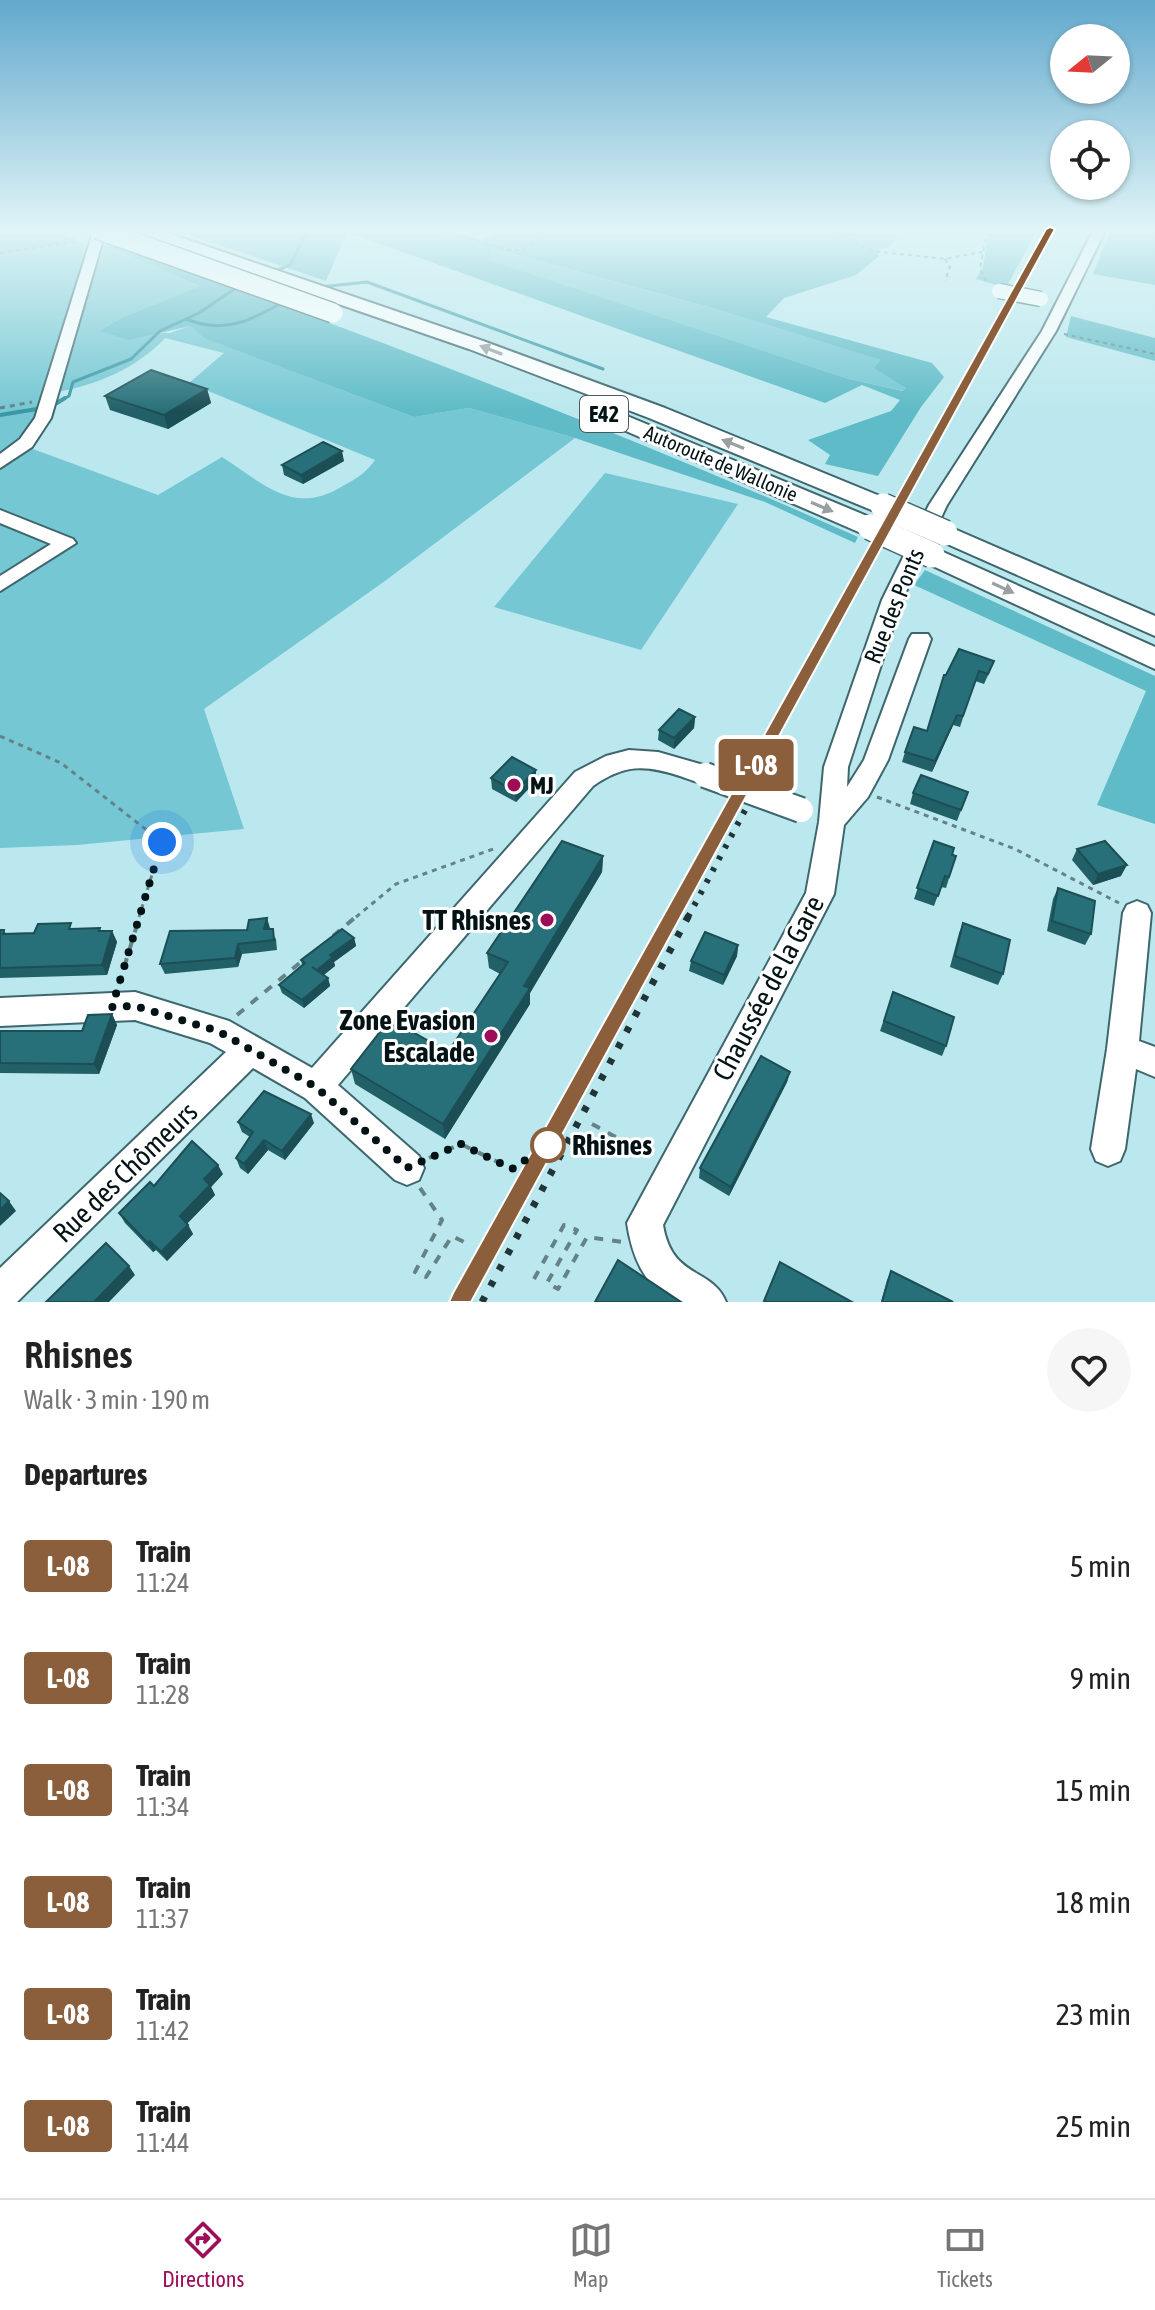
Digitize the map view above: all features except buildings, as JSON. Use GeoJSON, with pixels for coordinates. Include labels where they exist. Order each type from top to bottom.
{"type":"FeatureCollection","features":[{"type":"Feature","properties":{"kind":"highway","name":"Autoroute de Wallonie"},"geometry":{"type":"LineString","coordinates":[[265,290],[877,516]]}},
{"type":"Feature","properties":{"kind":"highway","name":"Autoroute de Wallonie"},"geometry":{"type":"LineString","coordinates":[[316,290],[657,413],[939,544],[1155,627]]}},
{"type":"Feature","properties":{"kind":"highway","name":"Autoroute de Wallonie"},"geometry":{"type":"LineString","coordinates":[[939,544],[1155,659]]}},
{"type":"Feature","properties":{"kind":"street"},"geometry":{"type":"LineString","coordinates":[[0,463],[26,443],[43,418],[83,290]]}},
{"type":"Feature","properties":{"kind":"street"},"geometry":{"type":"LineString","coordinates":[[1002,290],[1063,303]]}},
{"type":"Feature","properties":{"kind":"street","name":"Rue des Ponts"},"geometry":{"type":"LineString","coordinates":[[832,822],[836,767],[892,600],[938,505],[1049,331],[1070,290]]}},
{"type":"Feature","properties":{"kind":"street"},"geometry":{"type":"LineString","coordinates":[[0,516],[66,543],[3,579]]}},
{"type":"Feature","properties":{"kind":"street","name":"Rue des Ponts"},"geometry":{"type":"LineString","coordinates":[[832,822],[859,790],[876,760],[920,639]]}},
{"type":"Feature","properties":{"kind":"street"},"geometry":{"type":"LineString","coordinates":[[316,1087],[578,786],[602,765],[647,757],[832,822]]}},
{"type":"Feature","properties":{"kind":"street","name":"Chaussée de la Gare"},"geometry":{"type":"LineString","coordinates":[[648,1246],[645,1223],[820,894],[832,822]]}},
{"type":"Feature","properties":{"kind":"street"},"geometry":{"type":"LineString","coordinates":[[1108,1149],[1123,1049],[1137,913]]}},
{"type":"Feature","properties":{"kind":"street"},"geometry":{"type":"LineString","coordinates":[[0,1012],[135,1006],[218,1031],[316,1087],[407,1168]]}},
{"type":"Feature","properties":{"kind":"street"},"geometry":{"type":"LineString","coordinates":[[1123,1049],[1155,1062]]}},
{"type":"Feature","properties":{"kind":"street","name":"Rue des Chômeurs"},"geometry":{"type":"LineString","coordinates":[[0,1293],[249,1051]]}},
{"type":"Feature","properties":{"kind":"street"},"geometry":{"type":"LineString","coordinates":[[648,1246],[654,1262],[675,1285],[708,1302]]}},
{"type":"Feature","properties":{"kind":"path"},"geometry":{"type":"LineString","coordinates":[[1049,331],[1155,354]]}},
{"type":"Feature","properties":{"kind":"path"},"geometry":{"type":"LineString","coordinates":[[0,408],[50,398]]}},
{"type":"Feature","properties":{"kind":"path"},"geometry":{"type":"LineString","coordinates":[[0,736],[61,763],[162,842],[112,1007]]}},
{"type":"Feature","properties":{"kind":"path"},"geometry":{"type":"LineString","coordinates":[[859,790],[1015,849],[1137,913]]}},
{"type":"Feature","properties":{"kind":"path"},"geometry":{"type":"LineString","coordinates":[[325,943],[396,884],[489,848],[524,847]]}},
{"type":"Feature","properties":{"kind":"path"},"geometry":{"type":"LineString","coordinates":[[218,1031],[313,953]]}},
{"type":"Feature","properties":{"kind":"path"},"geometry":{"type":"LineString","coordinates":[[592,1124],[673,1168]]}},
{"type":"Feature","properties":{"kind":"path"},"geometry":{"type":"LineString","coordinates":[[464,1242],[452,1236],[426,1277],[415,1272],[442,1220],[407,1168],[461,1144],[512,1169]]}},
{"type":"Feature","properties":{"kind":"path"},"geometry":{"type":"LineString","coordinates":[[534,1279],[564,1225],[577,1230],[547,1283],[558,1289],[587,1237],[648,1246]]}},
{"type":"Feature","properties":{"kind":"shaded area"},"geometry":{"type":"Polygon","coordinates":[[[0,290],[78,290],[47,391],[18,441],[0,457],[0,290]]]}},
{"type":"Feature","properties":{"kind":"shaded area"},"geometry":{"type":"Polygon","coordinates":[[[90,290],[191,290],[123,317],[101,331],[170,333],[190,326],[207,339],[414,417],[469,408],[575,438],[385,581],[204,709],[244,829],[77,845],[0,848],[0,467],[33,449],[158,495],[222,457],[279,493],[308,498],[324,495],[346,484],[375,460],[189,383],[224,353],[165,338],[142,358],[116,374],[57,392],[90,290]]]}},
{"type":"Feature","properties":{"kind":"shaded area"},"geometry":{"type":"Polygon","coordinates":[[[191,290],[238,290],[487,383],[858,537],[855,543],[765,502],[575,438],[469,408],[414,417],[206,339],[190,326],[129,340],[100,331],[123,317],[191,290]]]}},
{"type":"Feature","properties":{"kind":"shaded area"},"geometry":{"type":"Polygon","coordinates":[[[508,290],[579,290],[849,379],[903,391],[906,388],[874,368],[881,360],[645,290],[810,290],[784,298],[766,317],[932,363],[944,377],[921,407],[878,476],[825,464],[830,455],[808,440],[891,411],[900,400],[862,385],[825,403],[508,290]]]}},
{"type":"Feature","properties":{"kind":"shaded area"},"geometry":{"type":"Polygon","coordinates":[[[578,290],[645,290],[709,307],[882,360],[875,368],[907,387],[904,391],[849,379],[578,290]]]}},
{"type":"Feature","properties":{"kind":"shaded area"},"geometry":{"type":"Polygon","coordinates":[[[1071,316],[1155,338],[1155,361],[1066,337],[1071,316]]]}},
{"type":"Feature","properties":{"kind":"shaded area"},"geometry":{"type":"Polygon","coordinates":[[[605,473],[738,504],[641,650],[494,607],[605,473]]]}},
{"type":"Feature","properties":{"kind":"shaded area"},"geometry":{"type":"Polygon","coordinates":[[[925,570],[1155,676],[1155,824],[1097,805],[1146,691],[914,585],[925,570]]]}},
{"type":"Feature","properties":{"kind":"waterway"},"geometry":{"type":"LineString","coordinates":[[186,319],[233,290]]}},
{"type":"Feature","properties":{"kind":"waterway"},"geometry":{"type":"LineString","coordinates":[[388,290],[603,369]]}},
{"type":"Feature","properties":{"kind":"waterway"},"geometry":{"type":"LineString","coordinates":[[186,319],[213,326],[237,323],[285,301]]}},
{"type":"Feature","properties":{"kind":"waterway"},"geometry":{"type":"LineString","coordinates":[[62,400],[69,396],[73,382],[131,359],[160,331],[186,319]]}},
{"type":"Feature","properties":{"kind":"waterway"},"geometry":{"type":"LineString","coordinates":[[57,403],[65,398]]}},
{"type":"Feature","properties":{"kind":"waterway"},"geometry":{"type":"LineString","coordinates":[[0,415],[37,409]]}},
{"type":"Feature","properties":{"kind":"railway"},"geometry":{"type":"LineString","coordinates":[[956,400],[1017,290]]}},
{"type":"Feature","properties":{"kind":"railway"},"geometry":{"type":"LineString","coordinates":[[834,624],[957,398]]}},
{"type":"Feature","properties":{"kind":"railway"},"geometry":{"type":"LineString","coordinates":[[673,917],[835,622]]}},
{"type":"Feature","properties":{"kind":"railway"},"geometry":{"type":"LineString","coordinates":[[688,917],[758,786]]}},
{"type":"Feature","properties":{"kind":"railway"},"geometry":{"type":"LineString","coordinates":[[462,1302],[674,915]]}},
{"type":"Feature","properties":{"kind":"railway"},"geometry":{"type":"LineString","coordinates":[[482,1302],[689,915]]}},
{"type":"Feature","properties":{"kind":"train","name":"L-08"},"geometry":{"type":"LineString","coordinates":[[462,1302],[1017,290]]}},
{"type":"Feature","properties":{"kind":"place","name":"MJ"},"geometry":{"type":"Point","coordinates":[514,785]}},
{"type":"Feature","properties":{"kind":"place","name":"TT Rhisnes"},"geometry":{"type":"Point","coordinates":[547,920]}},
{"type":"Feature","properties":{"kind":"place","name":"Zone Evasion Escalade"},"geometry":{"type":"Point","coordinates":[491,1036]}},
{"type":"Feature","properties":{"kind":"place","name":"Rhisnes"},"geometry":{"type":"Point","coordinates":[548,1145]}},
{"type":"Feature","properties":{"kind":"route"},"geometry":{"type":"LineString","coordinates":[[162,842],[112,1007],[135,1006],[218,1031],[316,1087],[407,1168],[461,1144],[512,1169],[548,1145]]}}]}
